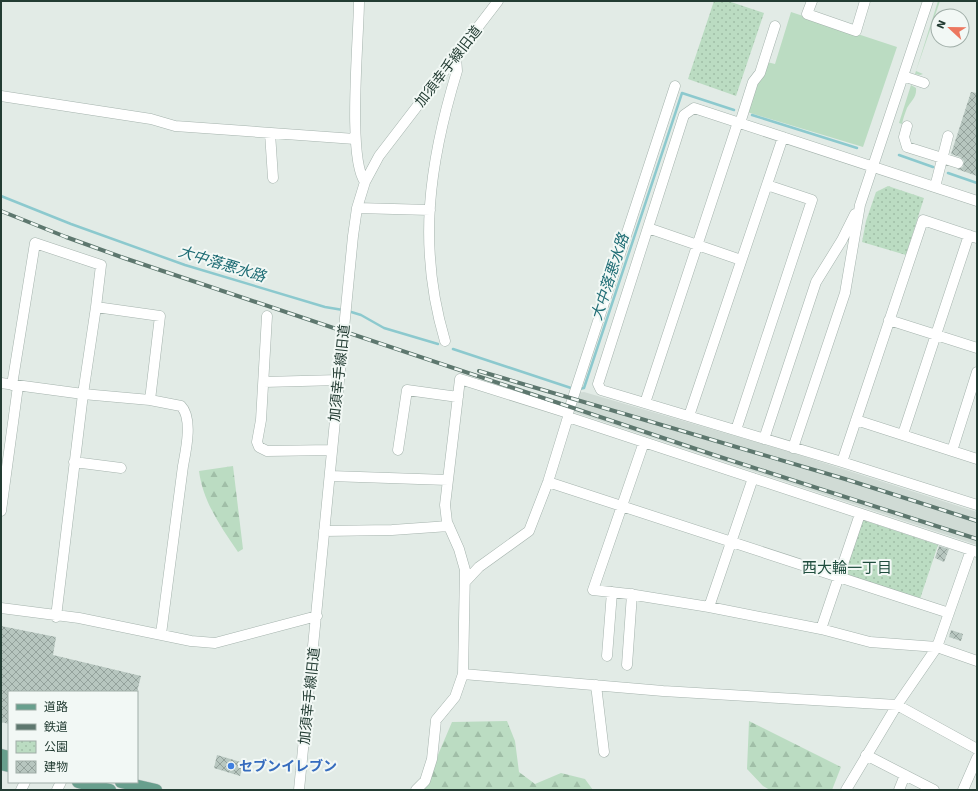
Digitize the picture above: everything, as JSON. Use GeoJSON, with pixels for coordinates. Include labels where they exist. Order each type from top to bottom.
{"type":"FeatureCollection","features":[{"type":"Feature","properties":{"kind":"main road"},"geometry":{"type":"LineString","coordinates":[[82,783],[110,790]]}},
{"type":"Feature","properties":{"kind":"main road"},"geometry":{"type":"LineString","coordinates":[[125,783],[156,790]]}},
{"type":"Feature","properties":{"kind":"street"},"geometry":{"type":"LineString","coordinates":[[360,1],[356,139],[360,172],[365,182]]}},
{"type":"Feature","properties":{"kind":"street","name":"加須幸手線旧道"},"geometry":{"type":"LineString","coordinates":[[299,790],[346,305],[357,208],[365,182],[388,143],[498,1]]}},
{"type":"Feature","properties":{"kind":"street"},"geometry":{"type":"LineString","coordinates":[[812,1],[807,14],[856,31],[865,1]]}},
{"type":"Feature","properties":{"kind":"street"},"geometry":{"type":"LineString","coordinates":[[793,448],[845,293],[860,205],[928,1]]}},
{"type":"Feature","properties":{"kind":"street"},"geometry":{"type":"LineString","coordinates":[[645,403],[739,122],[753,82],[760,73],[775,26]]}},
{"type":"Feature","properties":{"kind":"street"},"geometry":{"type":"LineString","coordinates":[[445,341],[437,313],[430,268],[430,210],[435,154],[457,71],[456,57]]}},
{"type":"Feature","properties":{"kind":"street"},"geometry":{"type":"LineString","coordinates":[[903,76],[924,83]]}},
{"type":"Feature","properties":{"kind":"street"},"geometry":{"type":"LineString","coordinates":[[465,582],[479,566],[529,531],[548,482],[568,415],[675,86]]}},
{"type":"Feature","properties":{"kind":"street"},"geometry":{"type":"LineString","coordinates":[[1,96],[151,119],[175,126],[356,139]]}},
{"type":"Feature","properties":{"kind":"street"},"geometry":{"type":"LineString","coordinates":[[977,201],[694,108],[684,115],[598,384],[601,390],[842,462],[977,505]]}},
{"type":"Feature","properties":{"kind":"street"},"geometry":{"type":"LineString","coordinates":[[907,126],[904,137],[907,147],[958,163]]}},
{"type":"Feature","properties":{"kind":"street"},"geometry":{"type":"LineString","coordinates":[[270,133],[272,178]]}},
{"type":"Feature","properties":{"kind":"street"},"geometry":{"type":"LineString","coordinates":[[935,187],[948,136]]}},
{"type":"Feature","properties":{"kind":"street"},"geometry":{"type":"LineString","coordinates":[[689,416],[783,137]]}},
{"type":"Feature","properties":{"kind":"street"},"geometry":{"type":"LineString","coordinates":[[736,430],[812,200],[767,185]]}},
{"type":"Feature","properties":{"kind":"street"},"geometry":{"type":"LineString","coordinates":[[764,439],[816,282],[842,240],[860,205]]}},
{"type":"Feature","properties":{"kind":"street"},"geometry":{"type":"LineString","coordinates":[[357,208],[430,210]]}},
{"type":"Feature","properties":{"kind":"street"},"geometry":{"type":"LineString","coordinates":[[842,462],[922,220],[973,237],[936,335],[902,434]]}},
{"type":"Feature","properties":{"kind":"street"},"geometry":{"type":"LineString","coordinates":[[648,228],[741,260]]}},
{"type":"Feature","properties":{"kind":"street"},"geometry":{"type":"LineString","coordinates":[[1,511],[15,386],[35,243],[101,265],[74,462],[56,617]]}},
{"type":"Feature","properties":{"kind":"street"},"geometry":{"type":"LineString","coordinates":[[96,307],[160,316],[150,400]]}},
{"type":"Feature","properties":{"kind":"street"},"geometry":{"type":"LineString","coordinates":[[267,316],[262,420],[257,442],[259,447],[267,451],[332,450]]}},
{"type":"Feature","properties":{"kind":"street"},"geometry":{"type":"LineString","coordinates":[[889,320],[977,348]]}},
{"type":"Feature","properties":{"kind":"street"},"geometry":{"type":"LineString","coordinates":[[952,451],[977,372]]}},
{"type":"Feature","properties":{"kind":"street"},"geometry":{"type":"LineString","coordinates":[[416,790],[425,782],[432,759],[436,720],[455,697],[463,674],[465,570],[459,549],[449,526],[445,505],[460,378],[644,442],[974,551],[937,647],[897,705],[846,790]]}},
{"type":"Feature","properties":{"kind":"street"},"geometry":{"type":"LineString","coordinates":[[264,382],[339,380]]}},
{"type":"Feature","properties":{"kind":"street"},"geometry":{"type":"LineString","coordinates":[[1,384],[150,400],[181,406],[185,410],[188,438],[161,634]]}},
{"type":"Feature","properties":{"kind":"street"},"geometry":{"type":"LineString","coordinates":[[398,450],[407,390],[458,397]]}},
{"type":"Feature","properties":{"kind":"street"},"geometry":{"type":"LineString","coordinates":[[856,420],[977,459]]}},
{"type":"Feature","properties":{"kind":"street"},"geometry":{"type":"LineString","coordinates":[[644,442],[593,590],[632,594],[709,607],[820,629],[870,642],[937,647],[977,661]]}},
{"type":"Feature","properties":{"kind":"street"},"geometry":{"type":"LineString","coordinates":[[74,462],[120,468]]}},
{"type":"Feature","properties":{"kind":"street"},"geometry":{"type":"LineString","coordinates":[[330,476],[448,480]]}},
{"type":"Feature","properties":{"kind":"street"},"geometry":{"type":"LineString","coordinates":[[709,607],[753,478]]}},
{"type":"Feature","properties":{"kind":"street"},"geometry":{"type":"LineString","coordinates":[[548,482],[949,614]]}},
{"type":"Feature","properties":{"kind":"street"},"geometry":{"type":"LineString","coordinates":[[820,629],[860,514]]}},
{"type":"Feature","properties":{"kind":"street"},"geometry":{"type":"LineString","coordinates":[[324,531],[392,530],[449,526]]}},
{"type":"Feature","properties":{"kind":"street"},"geometry":{"type":"LineString","coordinates":[[607,656],[612,592]]}},
{"type":"Feature","properties":{"kind":"street"},"geometry":{"type":"LineString","coordinates":[[627,665],[632,594]]}},
{"type":"Feature","properties":{"kind":"street"},"geometry":{"type":"LineString","coordinates":[[1,608],[56,617],[79,618],[191,641],[215,643],[317,616]]}},
{"type":"Feature","properties":{"kind":"street"},"geometry":{"type":"LineString","coordinates":[[463,674],[764,698],[897,705],[977,749]]}},
{"type":"Feature","properties":{"kind":"street"},"geometry":{"type":"LineString","coordinates":[[596,685],[604,752]]}},
{"type":"Feature","properties":{"kind":"street"},"geometry":{"type":"LineString","coordinates":[[866,755],[934,790]]}},
{"type":"Feature","properties":{"kind":"street"},"geometry":{"type":"LineString","coordinates":[[963,790],[977,758]]}},
{"type":"Feature","properties":{"kind":"street"},"geometry":{"type":"LineString","coordinates":[[899,790],[905,775]]}},
{"type":"Feature","properties":{"kind":"shaded area"},"geometry":{"type":"Polygon","coordinates":[[[584,392],[793,453],[977,512],[977,545],[571,411],[576,393],[584,392]]]}},
{"type":"Feature","properties":{"kind":"green space"},"geometry":{"type":"Polygon","coordinates":[[[714,1],[728,1],[764,13],[736,96],[688,79],[714,1]]]}},
{"type":"Feature","properties":{"kind":"green space"},"geometry":{"type":"Polygon","coordinates":[[[938,1],[940,1],[938,8],[936,8],[938,1]]]}},
{"type":"Feature","properties":{"kind":"green space"},"geometry":{"type":"Polygon","coordinates":[[[791,12],[897,47],[863,147],[747,112],[757,83],[767,62],[775,64],[791,12]]]}},
{"type":"Feature","properties":{"kind":"green space"},"geometry":{"type":"Polygon","coordinates":[[[930,26],[916,71],[923,74],[915,74],[930,26]]]}},
{"type":"Feature","properties":{"kind":"green space"},"geometry":{"type":"Polygon","coordinates":[[[911,85],[916,88],[916,94],[907,108],[902,124],[899,123],[911,85]]]}},
{"type":"Feature","properties":{"kind":"green space"},"geometry":{"type":"Polygon","coordinates":[[[888,186],[924,198],[906,255],[862,242],[866,221],[876,192],[888,186]]]}},
{"type":"Feature","properties":{"kind":"green space"},"geometry":{"type":"Polygon","coordinates":[[[233,466],[243,549],[238,552],[219,524],[209,504],[204,493],[199,471],[233,466]]]}},
{"type":"Feature","properties":{"kind":"green space"},"geometry":{"type":"Polygon","coordinates":[[[863,520],[938,545],[920,599],[845,575],[843,570],[863,520]]]}},
{"type":"Feature","properties":{"kind":"green space"},"geometry":{"type":"Polygon","coordinates":[[[507,721],[515,741],[519,772],[535,784],[561,773],[585,779],[593,790],[423,790],[452,722],[507,721]]]}},
{"type":"Feature","properties":{"kind":"green space"},"geometry":{"type":"Polygon","coordinates":[[[749,721],[841,767],[832,790],[770,790],[763,786],[747,769],[749,721]]]}},
{"type":"Feature","properties":{"kind":"building"},"geometry":{"type":"Polygon","coordinates":[[[971,92],[977,93],[977,176],[957,169],[963,167],[964,161],[960,157],[951,154],[971,92]]]}},
{"type":"Feature","properties":{"kind":"building"},"geometry":{"type":"Polygon","coordinates":[[[939,546],[949,549],[944,562],[935,558],[939,546]]]}},
{"type":"Feature","properties":{"kind":"building"},"geometry":{"type":"Polygon","coordinates":[[[1,626],[56,637],[53,655],[141,676],[137,691],[8,691],[8,724],[1,722],[1,626]]]}},
{"type":"Feature","properties":{"kind":"building"},"geometry":{"type":"Polygon","coordinates":[[[951,630],[963,634],[961,641],[949,637],[951,630]]]}},
{"type":"Feature","properties":{"kind":"building"},"geometry":{"type":"Polygon","coordinates":[[[217,755],[244,763],[240,776],[214,768],[217,755]]]}},
{"type":"Feature","properties":{"kind":"waterway","name":"大中落悪水路"},"geometry":{"type":"LineString","coordinates":[[579,389],[584,388],[682,93],[734,110]]}},
{"type":"Feature","properties":{"kind":"waterway","name":"大中落悪水路"},"geometry":{"type":"LineString","coordinates":[[752,115],[857,148]]}},
{"type":"Feature","properties":{"kind":"waterway","name":"大中落悪水路"},"geometry":{"type":"LineString","coordinates":[[899,155],[933,167]]}},
{"type":"Feature","properties":{"kind":"waterway","name":"大中落悪水路"},"geometry":{"type":"LineString","coordinates":[[948,173],[977,183]]}},
{"type":"Feature","properties":{"kind":"waterway","name":"大中落悪水路"},"geometry":{"type":"LineString","coordinates":[[1,196],[71,224],[185,265],[325,307],[343,310]]}},
{"type":"Feature","properties":{"kind":"waterway","name":"大中落悪水路"},"geometry":{"type":"LineString","coordinates":[[348,311],[361,315],[384,328],[438,344]]}},
{"type":"Feature","properties":{"kind":"waterway","name":"大中落悪水路"},"geometry":{"type":"LineString","coordinates":[[453,349],[574,389]]}},
{"type":"Feature","properties":{"kind":"railway"},"geometry":{"type":"LineString","coordinates":[[1,211],[124,258],[717,456],[977,539]]}},
{"type":"Feature","properties":{"kind":"railway"},"geometry":{"type":"LineString","coordinates":[[479,371],[845,479],[977,521]]}},
{"type":"Feature","properties":{"kind":"place","name":"セブンイレブン"},"geometry":{"type":"Point","coordinates":[231,766]}},
{"type":"Feature","properties":{"kind":"district","name":"西大輪一丁目"},"geometry":{"type":"Point","coordinates":[847,568]}}]}
